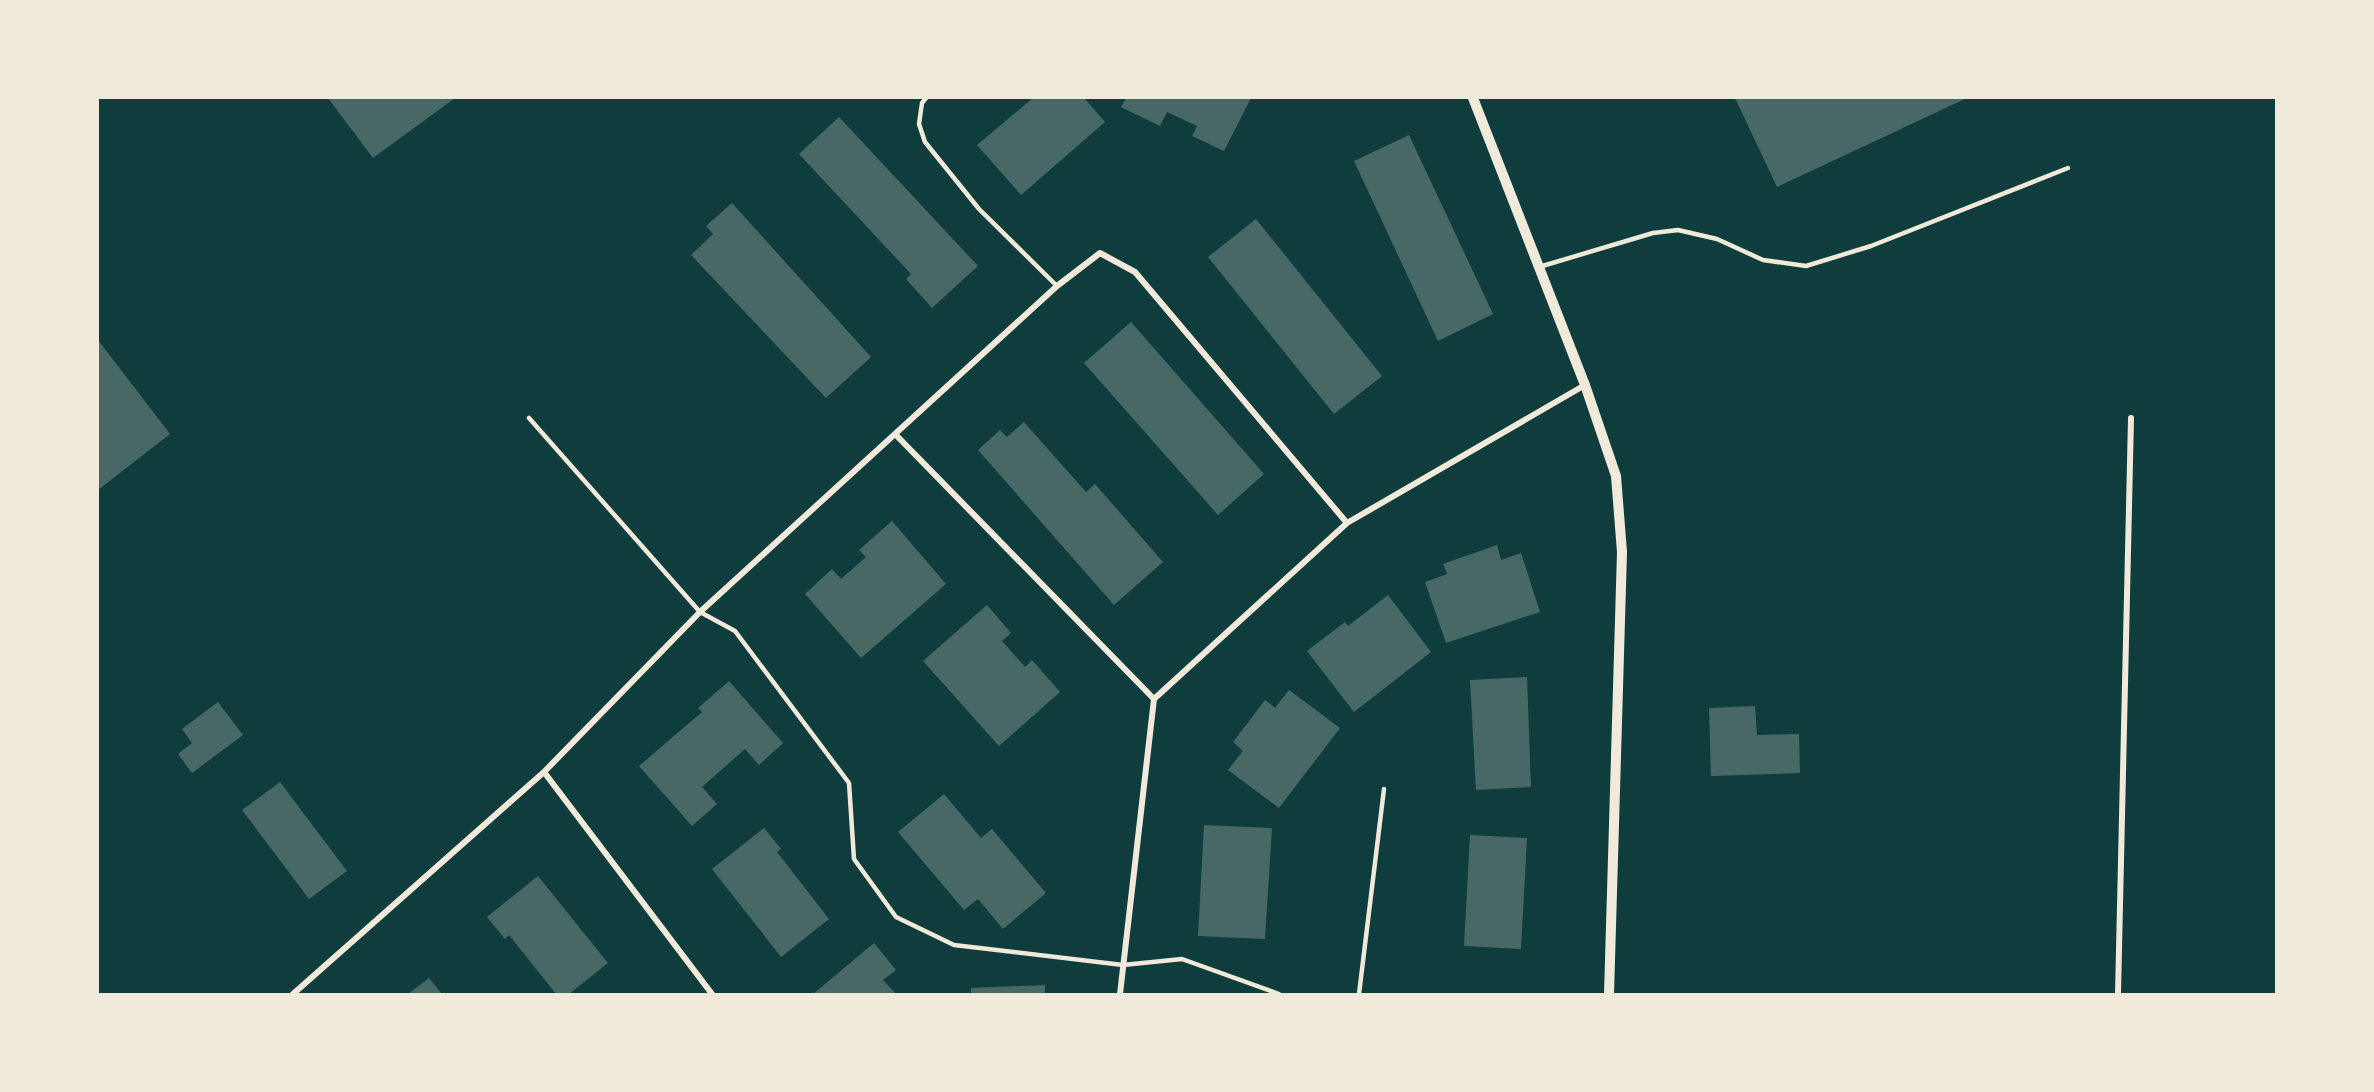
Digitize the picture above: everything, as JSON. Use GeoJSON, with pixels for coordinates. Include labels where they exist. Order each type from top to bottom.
{"type":"FeatureCollection","features":[{"type":"Feature","properties":{"kind":"street"},"geometry":{"type":"LineString","coordinates":[[1473,98],[1585,384],[1616,476],[1622,552],[1609,994]]}},
{"type":"Feature","properties":{"kind":"street"},"geometry":{"type":"LineString","coordinates":[[293,994],[544,772],[700,612],[1057,286],[1100,253],[1135,272],[1347,523]]}},
{"type":"Feature","properties":{"kind":"street"},"geometry":{"type":"LineString","coordinates":[[1120,994],[1154,699],[1347,523],[1585,384]]}},
{"type":"Feature","properties":{"kind":"street"},"geometry":{"type":"LineString","coordinates":[[2118,994],[2131,418]]}},
{"type":"Feature","properties":{"kind":"street"},"geometry":{"type":"LineString","coordinates":[[896,434],[1154,699]]}},
{"type":"Feature","properties":{"kind":"street"},"geometry":{"type":"LineString","coordinates":[[544,772],[712,994]]}},
{"type":"Feature","properties":{"kind":"lane"},"geometry":{"type":"LineString","coordinates":[[926,98],[922,103],[919,124],[925,142],[979,209],[1057,286]]}},
{"type":"Feature","properties":{"kind":"lane"},"geometry":{"type":"LineString","coordinates":[[1539,267],[1644,235],[1678,230],[1717,239],[1762,260],[1806,266],[1871,246],[2068,168]]}},
{"type":"Feature","properties":{"kind":"lane"},"geometry":{"type":"LineString","coordinates":[[529,418],[700,612],[735,631],[849,783],[854,859],[896,917],[954,945],[1123,965],[1182,959],[1279,994]]}},
{"type":"Feature","properties":{"kind":"lane"},"geometry":{"type":"LineString","coordinates":[[1359,994],[1384,789]]}},
{"type":"Feature","properties":{"kind":"building"},"geometry":{"type":"Polygon","coordinates":[[[328,98],[455,98],[373,158],[328,98]]]}},
{"type":"Feature","properties":{"kind":"building"},"geometry":{"type":"Polygon","coordinates":[[[1033,98],[1084,98],[1105,122],[1021,195],[977,145],[1033,98]]]}},
{"type":"Feature","properties":{"kind":"building"},"geometry":{"type":"Polygon","coordinates":[[[1126,98],[1251,98],[1224,151],[1192,136],[1197,126],[1167,112],[1160,126],[1121,107],[1126,98]]]}},
{"type":"Feature","properties":{"kind":"building"},"geometry":{"type":"Polygon","coordinates":[[[1735,98],[1967,98],[1777,187],[1735,98]]]}},
{"type":"Feature","properties":{"kind":"building"},"geometry":{"type":"Polygon","coordinates":[[[839,117],[978,266],[932,308],[906,279],[911,274],[799,154],[839,117]]]}},
{"type":"Feature","properties":{"kind":"building"},"geometry":{"type":"Polygon","coordinates":[[[1409,135],[1493,314],[1438,341],[1354,161],[1409,135]]]}},
{"type":"Feature","properties":{"kind":"building"},"geometry":{"type":"Polygon","coordinates":[[[732,203],[871,357],[826,398],[691,255],[713,234],[706,226],[732,203]]]}},
{"type":"Feature","properties":{"kind":"building"},"geometry":{"type":"Polygon","coordinates":[[[1256,219],[1382,376],[1334,414],[1208,257],[1256,219]]]}},
{"type":"Feature","properties":{"kind":"building"},"geometry":{"type":"Polygon","coordinates":[[[1131,322],[1264,474],[1218,515],[1084,363],[1131,322]]]}},
{"type":"Feature","properties":{"kind":"building"},"geometry":{"type":"Polygon","coordinates":[[[98,340],[170,434],[98,490],[98,340]]]}},
{"type":"Feature","properties":{"kind":"building"},"geometry":{"type":"Polygon","coordinates":[[[1024,422],[1086,492],[1095,484],[1163,562],[1114,605],[978,450],[1000,430],[1007,437],[1024,422]]]}},
{"type":"Feature","properties":{"kind":"building"},"geometry":{"type":"Polygon","coordinates":[[[892,521],[946,584],[861,658],[805,594],[832,569],[841,579],[866,557],[859,550],[892,521]]]}},
{"type":"Feature","properties":{"kind":"building"},"geometry":{"type":"Polygon","coordinates":[[[1497,545],[1501,560],[1521,553],[1540,612],[1446,643],[1425,582],[1447,574],[1443,564],[1497,545]]]}},
{"type":"Feature","properties":{"kind":"building"},"geometry":{"type":"Polygon","coordinates":[[[1388,595],[1431,652],[1354,712],[1307,651],[1345,622],[1348,626],[1388,595]]]}},
{"type":"Feature","properties":{"kind":"building"},"geometry":{"type":"Polygon","coordinates":[[[987,605],[1011,633],[1002,641],[1025,667],[1032,660],[1060,692],[999,746],[923,661],[987,605]]]}},
{"type":"Feature","properties":{"kind":"building"},"geometry":{"type":"Polygon","coordinates":[[[1527,677],[1531,787],[1476,790],[1470,680],[1527,677]]]}},
{"type":"Feature","properties":{"kind":"building"},"geometry":{"type":"Polygon","coordinates":[[[729,681],[783,743],[759,765],[745,749],[702,787],[717,804],[692,826],[639,766],[702,712],[698,708],[729,681]]]}},
{"type":"Feature","properties":{"kind":"building"},"geometry":{"type":"Polygon","coordinates":[[[1289,690],[1340,728],[1279,808],[1228,770],[1243,751],[1233,742],[1265,700],[1275,708],[1289,690]]]}},
{"type":"Feature","properties":{"kind":"building"},"geometry":{"type":"Polygon","coordinates":[[[218,702],[243,735],[192,773],[178,754],[192,743],[182,729],[218,702]]]}},
{"type":"Feature","properties":{"kind":"building"},"geometry":{"type":"Polygon","coordinates":[[[1755,706],[1757,735],[1799,734],[1800,773],[1711,776],[1709,708],[1755,706]]]}},
{"type":"Feature","properties":{"kind":"building"},"geometry":{"type":"Polygon","coordinates":[[[280,782],[347,871],[309,899],[242,810],[280,782]]]}},
{"type":"Feature","properties":{"kind":"building"},"geometry":{"type":"Polygon","coordinates":[[[944,794],[981,838],[992,829],[1046,893],[1003,929],[978,899],[964,910],[898,832],[944,794]]]}},
{"type":"Feature","properties":{"kind":"building"},"geometry":{"type":"Polygon","coordinates":[[[1204,825],[1272,828],[1265,939],[1198,936],[1204,825]]]}},
{"type":"Feature","properties":{"kind":"building"},"geometry":{"type":"Polygon","coordinates":[[[764,828],[781,849],[777,852],[829,919],[781,957],[712,869],[764,828]]]}},
{"type":"Feature","properties":{"kind":"building"},"geometry":{"type":"Polygon","coordinates":[[[1470,835],[1527,838],[1521,949],[1464,946],[1470,835]]]}},
{"type":"Feature","properties":{"kind":"building"},"geometry":{"type":"Polygon","coordinates":[[[538,876],[608,963],[569,994],[556,994],[509,935],[505,939],[487,917],[538,876]]]}},
{"type":"Feature","properties":{"kind":"building"},"geometry":{"type":"Polygon","coordinates":[[[874,943],[896,970],[883,980],[896,994],[813,994],[874,943]]]}},
{"type":"Feature","properties":{"kind":"building"},"geometry":{"type":"Polygon","coordinates":[[[429,978],[442,994],[408,994],[429,978]]]}},
{"type":"Feature","properties":{"kind":"building"},"geometry":{"type":"Polygon","coordinates":[[[1045,985],[1045,994],[971,994],[971,988],[1045,985]]]}}]}
